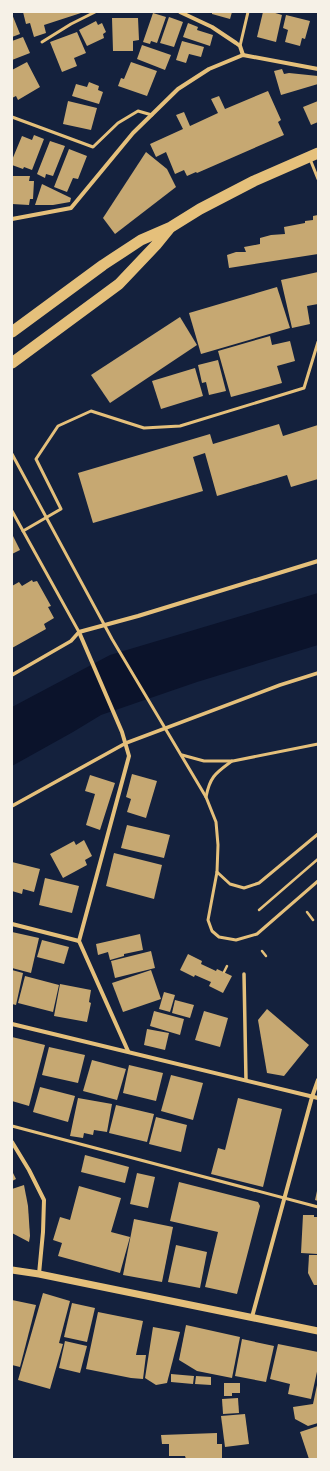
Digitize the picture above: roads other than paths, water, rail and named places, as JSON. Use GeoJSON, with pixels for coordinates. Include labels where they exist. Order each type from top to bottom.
{"type":"FeatureCollection","features":[{"type":"Feature","properties":{"kind":"highway"},"geometry":{"type":"LineString","coordinates":[[12,332],[134,244],[171,227],[200,209],[254,180],[313,155]]}},
{"type":"Feature","properties":{"kind":"highway"},"geometry":{"type":"LineString","coordinates":[[12,362],[119,284],[156,246],[171,227]]}},
{"type":"Feature","properties":{"kind":"street"},"geometry":{"type":"LineString","coordinates":[[180,12],[212,27],[240,46],[243,55]]}},
{"type":"Feature","properties":{"kind":"street"},"geometry":{"type":"LineString","coordinates":[[12,219],[71,208],[133,133],[178,89],[208,69],[243,55],[318,69]]}},
{"type":"Feature","properties":{"kind":"street"},"geometry":{"type":"LineString","coordinates":[[12,675],[71,641],[79,632],[138,616],[318,561]]}},
{"type":"Feature","properties":{"kind":"street"},"geometry":{"type":"LineString","coordinates":[[79,632],[122,732],[129,756],[79,941],[128,1051]]}},
{"type":"Feature","properties":{"kind":"street"},"geometry":{"type":"LineString","coordinates":[[12,806],[126,743],[280,685],[318,673]]}},
{"type":"Feature","properties":{"kind":"street"},"geometry":{"type":"LineString","coordinates":[[12,924],[79,941]]}},
{"type":"Feature","properties":{"kind":"street"},"geometry":{"type":"LineString","coordinates":[[244,974],[246,1080]]}},
{"type":"Feature","properties":{"kind":"street"},"geometry":{"type":"LineString","coordinates":[[12,1024],[318,1098]]}},
{"type":"Feature","properties":{"kind":"street"},"geometry":{"type":"LineString","coordinates":[[252,1317],[312,1097],[318,1080]]}},
{"type":"Feature","properties":{"kind":"street"},"geometry":{"type":"LineString","coordinates":[[12,1142],[29,1170],[44,1200],[40,1274]]}},
{"type":"Feature","properties":{"kind":"street"},"geometry":{"type":"LineString","coordinates":[[12,1270],[40,1274],[318,1331]]}},
{"type":"Feature","properties":{"kind":"lane"},"geometry":{"type":"LineString","coordinates":[[42,42],[71,24],[95,12]]}},
{"type":"Feature","properties":{"kind":"lane"},"geometry":{"type":"LineString","coordinates":[[240,46],[248,12]]}},
{"type":"Feature","properties":{"kind":"lane"},"geometry":{"type":"LineString","coordinates":[[12,117],[93,147],[118,123],[138,111],[152,115]]}},
{"type":"Feature","properties":{"kind":"lane"},"geometry":{"type":"LineString","coordinates":[[313,155],[318,179]]}},
{"type":"Feature","properties":{"kind":"lane"},"geometry":{"type":"LineString","coordinates":[[23,531],[61,509],[36,458],[58,426],[91,411],[144,428],[180,426],[304,388],[318,342]]}},
{"type":"Feature","properties":{"kind":"lane"},"geometry":{"type":"LineString","coordinates":[[12,454],[112,639],[206,797],[216,822],[218,845],[217,872],[208,920],[212,931],[219,937],[236,940],[257,934],[318,881]]}},
{"type":"Feature","properties":{"kind":"lane"},"geometry":{"type":"LineString","coordinates":[[12,511],[79,632]]}},
{"type":"Feature","properties":{"kind":"lane"},"geometry":{"type":"LineString","coordinates":[[182,755],[204,761],[233,761],[318,744]]}},
{"type":"Feature","properties":{"kind":"lane"},"geometry":{"type":"LineString","coordinates":[[206,797],[208,784],[217,773],[233,761]]}},
{"type":"Feature","properties":{"kind":"lane"},"geometry":{"type":"LineString","coordinates":[[217,872],[230,884],[244,888],[259,883],[318,834]]}},
{"type":"Feature","properties":{"kind":"lane"},"geometry":{"type":"LineString","coordinates":[[12,1126],[318,1207]]}},
{"type":"Feature","properties":{"kind":"water"},"geometry":{"type":"Polygon","coordinates":[[[318,593],[318,645],[197,682],[101,715],[12,766],[12,707],[110,655],[318,593]]]}}]}
